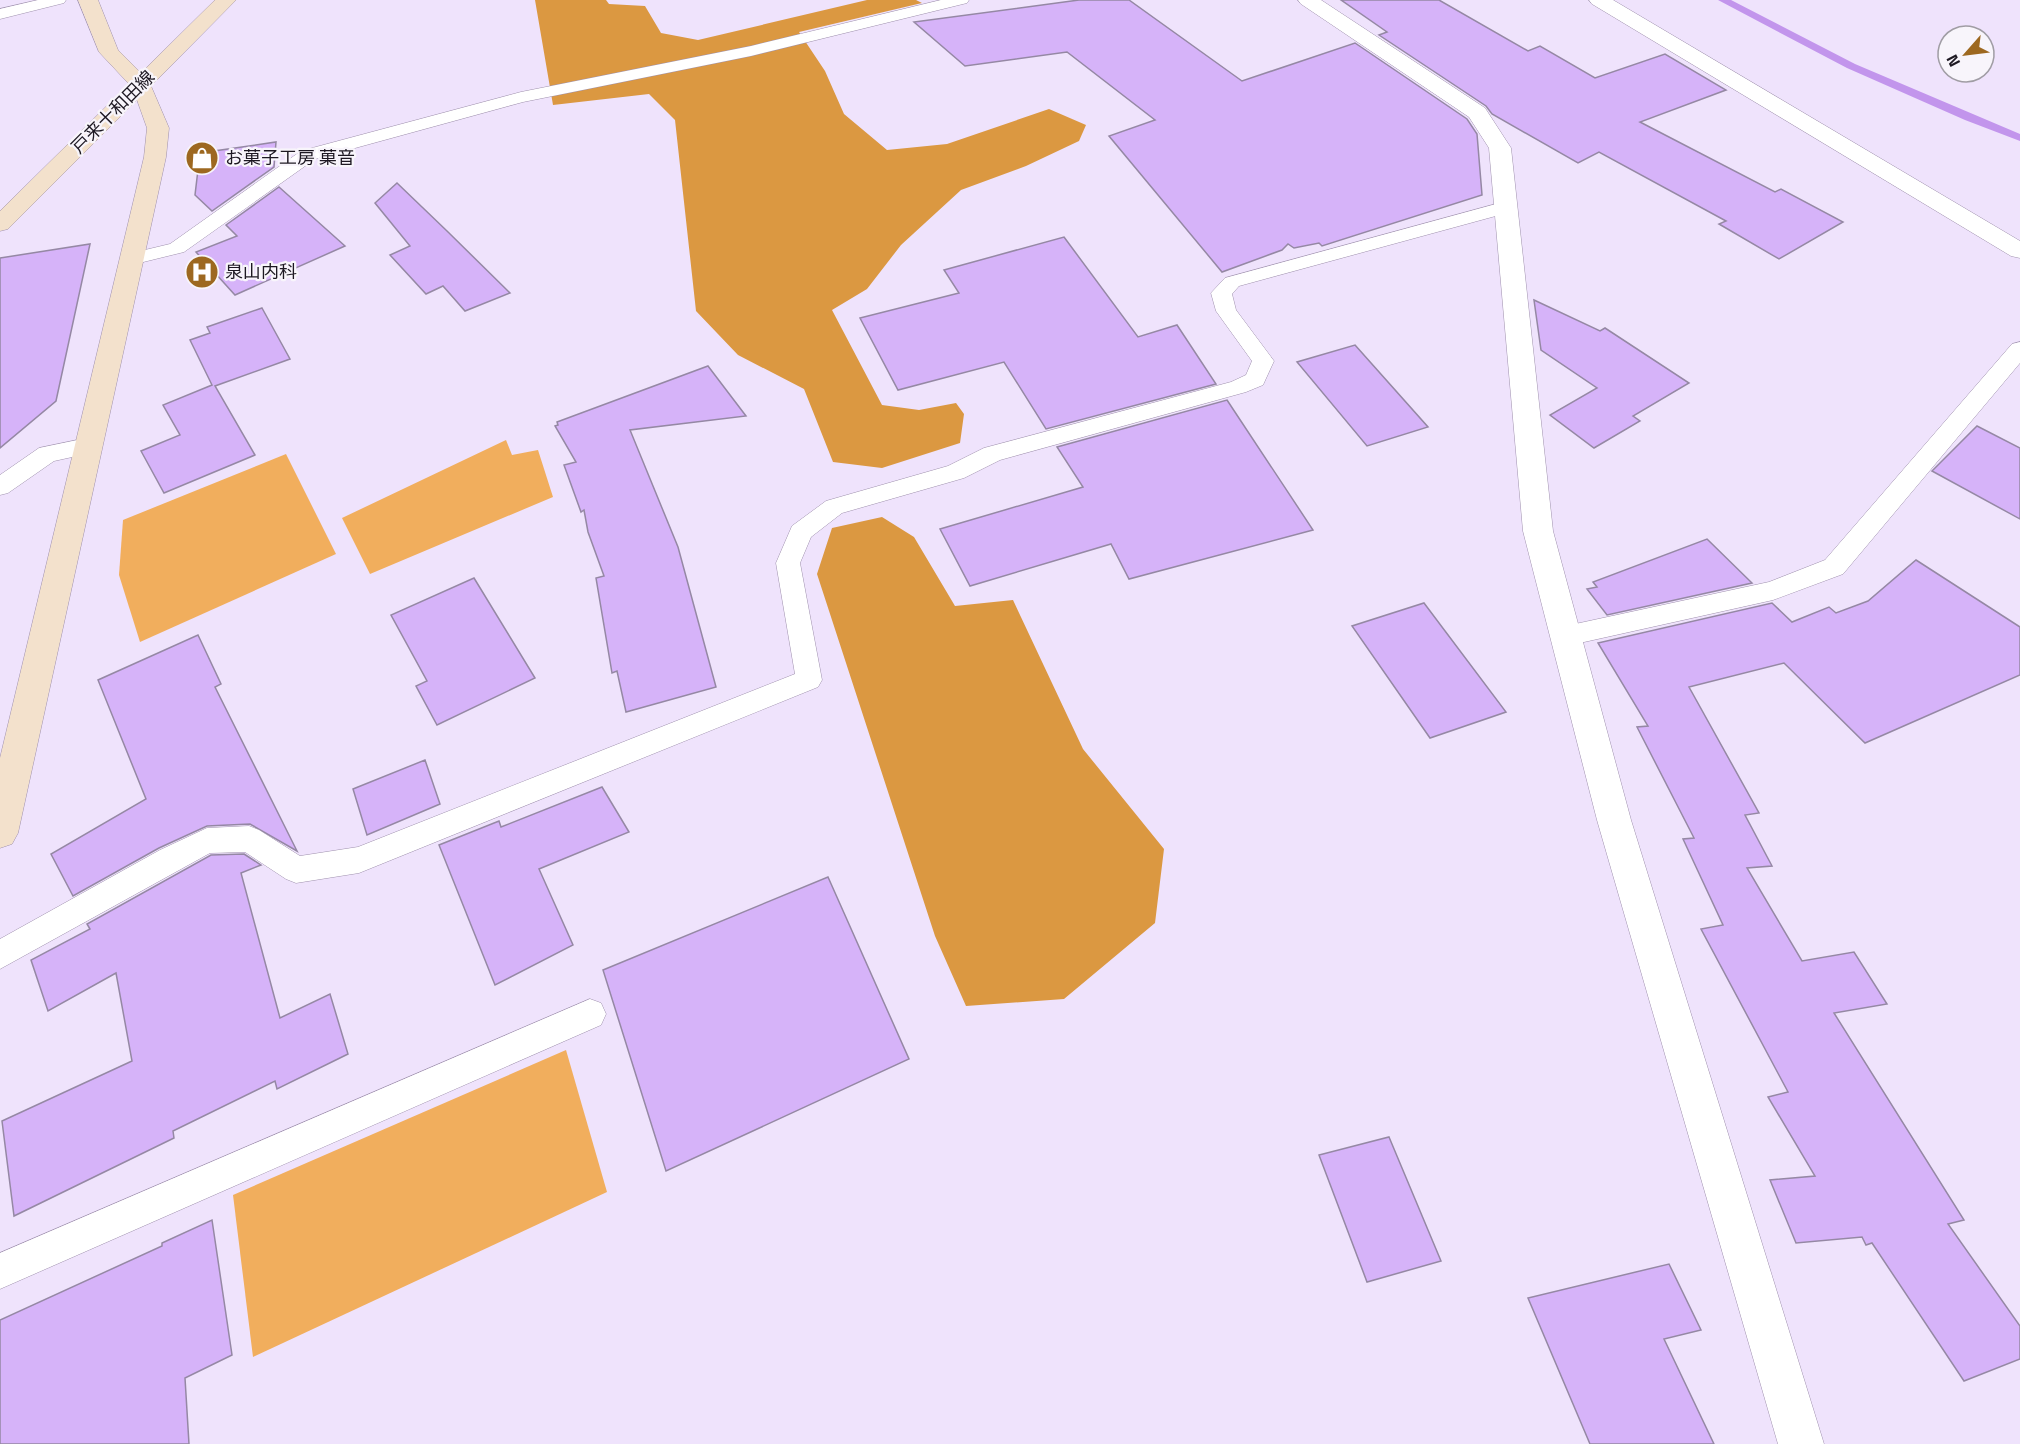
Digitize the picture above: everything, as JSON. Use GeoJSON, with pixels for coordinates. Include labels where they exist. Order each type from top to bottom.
{"type":"FeatureCollection","features":[{"type":"Feature","properties":{"kind":"street"},"geometry":{"type":"LineString","coordinates":[[0,833],[155,157],[158,128],[150,104],[140,84],[109,52],[87,0]]}},
{"type":"Feature","properties":{"kind":"street","name":"戸来十和田線"},"geometry":{"type":"LineString","coordinates":[[0,224],[226,0]]}},
{"type":"Feature","properties":{"kind":"street"},"geometry":{"type":"LineString","coordinates":[[1308,0],[1477,113],[1500,148],[1539,531],[1617,831],[1801,1444]]}},
{"type":"Feature","properties":{"kind":"street"},"geometry":{"type":"LineString","coordinates":[[1599,0],[2020,251]]}},
{"type":"Feature","properties":{"kind":"lane"},"geometry":{"type":"LineString","coordinates":[[0,14],[58,0]]}},
{"type":"Feature","properties":{"kind":"lane"},"geometry":{"type":"LineString","coordinates":[[131,259],[177,248],[308,155],[520,97],[751,51],[961,0]]}},
{"type":"Feature","properties":{"kind":"lane"},"geometry":{"type":"LineString","coordinates":[[0,955],[170,859],[207,841],[249,839],[296,870],[359,860],[809,680],[788,563],[801,532],[834,507],[956,472],[992,454],[1239,387],[1256,380],[1263,361],[1226,311],[1221,293],[1232,282],[1507,207]]}},
{"type":"Feature","properties":{"kind":"lane"},"geometry":{"type":"LineString","coordinates":[[1566,636],[1773,591],[1834,567],[2020,349]]}},
{"type":"Feature","properties":{"kind":"lane"},"geometry":{"type":"LineString","coordinates":[[0,487],[47,454],[87,446]]}},
{"type":"Feature","properties":{"kind":"lane"},"geometry":{"type":"LineString","coordinates":[[0,1271],[590,1014]]}},
{"type":"Feature","properties":{"kind":"shaded area"},"geometry":{"type":"Polygon","coordinates":[[[535,0],[606,0],[609,4],[645,6],[661,33],[698,40],[867,0],[916,0],[922,3],[799,32],[825,71],[844,114],[887,150],[947,144],[1049,109],[1086,125],[1079,141],[1026,166],[961,190],[901,245],[867,289],[832,310],[882,405],[919,410],[956,403],[964,414],[960,443],[882,468],[833,462],[804,389],[738,355],[696,311],[675,120],[649,94],[553,105],[535,0]]]}},
{"type":"Feature","properties":{"kind":"shaded area"},"geometry":{"type":"Polygon","coordinates":[[[506,440],[512,455],[538,450],[553,497],[370,574],[342,518],[506,440]]]}},
{"type":"Feature","properties":{"kind":"shaded area"},"geometry":{"type":"Polygon","coordinates":[[[286,454],[336,554],[140,642],[119,575],[123,520],[286,454]]]}},
{"type":"Feature","properties":{"kind":"shaded area"},"geometry":{"type":"Polygon","coordinates":[[[882,517],[914,537],[955,606],[1013,600],[1083,749],[1164,849],[1155,923],[1064,999],[966,1006],[935,936],[817,574],[832,528],[882,517]]]}},
{"type":"Feature","properties":{"kind":"shaded area"},"geometry":{"type":"Polygon","coordinates":[[[566,1050],[607,1192],[253,1357],[233,1195],[566,1050]]]}},
{"type":"Feature","properties":{"kind":"building"},"geometry":{"type":"Polygon","coordinates":[[[1079,0],[1129,0],[1242,81],[1355,43],[1467,119],[1477,134],[1482,195],[1322,246],[1319,243],[1294,248],[1288,244],[1282,250],[1222,272],[1109,136],[1155,120],[1067,52],[965,66],[914,22],[1079,0]]]}},
{"type":"Feature","properties":{"kind":"building"},"geometry":{"type":"Polygon","coordinates":[[[1341,0],[1439,0],[1528,51],[1540,46],[1595,78],[1665,54],[1726,90],[1640,122],[1775,192],[1781,189],[1843,222],[1779,259],[1719,224],[1726,221],[1599,152],[1578,163],[1492,114],[1486,106],[1379,35],[1387,32],[1341,0]]]}},
{"type":"Feature","properties":{"kind":"building"},"geometry":{"type":"Polygon","coordinates":[[[276,142],[274,167],[212,211],[195,195],[200,153],[276,142]]]}},
{"type":"Feature","properties":{"kind":"building"},"geometry":{"type":"Polygon","coordinates":[[[397,183],[510,293],[465,311],[443,286],[426,294],[390,255],[410,246],[375,203],[397,183]]]}},
{"type":"Feature","properties":{"kind":"building"},"geometry":{"type":"Polygon","coordinates":[[[279,187],[345,246],[235,295],[196,252],[237,236],[226,225],[279,187]]]}},
{"type":"Feature","properties":{"kind":"building"},"geometry":{"type":"Polygon","coordinates":[[[1064,237],[1138,337],[1177,325],[1216,384],[1046,429],[1004,362],[898,390],[860,318],[959,293],[944,270],[1064,237]]]}},
{"type":"Feature","properties":{"kind":"building"},"geometry":{"type":"Polygon","coordinates":[[[90,244],[56,401],[0,448],[0,258],[90,244]]]}},
{"type":"Feature","properties":{"kind":"building"},"geometry":{"type":"Polygon","coordinates":[[[1534,300],[1600,331],[1605,328],[1689,383],[1633,416],[1640,421],[1594,448],[1550,415],[1597,388],[1541,350],[1534,300]]]}},
{"type":"Feature","properties":{"kind":"building"},"geometry":{"type":"Polygon","coordinates":[[[262,308],[290,359],[215,386],[255,455],[164,493],[141,451],[180,435],[163,405],[212,385],[190,340],[210,333],[207,327],[262,308]]]}},
{"type":"Feature","properties":{"kind":"building"},"geometry":{"type":"Polygon","coordinates":[[[1355,345],[1428,427],[1367,446],[1297,362],[1355,345]]]}},
{"type":"Feature","properties":{"kind":"building"},"geometry":{"type":"Polygon","coordinates":[[[708,366],[746,416],[630,430],[678,547],[716,687],[626,712],[617,671],[612,673],[596,578],[604,576],[588,532],[584,510],[581,512],[564,465],[576,462],[555,426],[558,425],[557,422],[708,366]]]}},
{"type":"Feature","properties":{"kind":"building"},"geometry":{"type":"Polygon","coordinates":[[[1227,400],[1313,530],[1129,579],[1111,544],[970,586],[940,529],[1083,487],[1057,447],[1227,400]]]}},
{"type":"Feature","properties":{"kind":"building"},"geometry":{"type":"Polygon","coordinates":[[[1977,426],[2020,448],[2020,519],[1932,471],[1977,426]]]}},
{"type":"Feature","properties":{"kind":"building"},"geometry":{"type":"Polygon","coordinates":[[[1707,539],[1752,583],[1607,615],[1587,589],[1597,587],[1593,582],[1707,539]]]}},
{"type":"Feature","properties":{"kind":"building"},"geometry":{"type":"Polygon","coordinates":[[[1916,560],[2020,627],[2020,675],[1865,743],[1784,663],[1689,687],[1759,813],[1745,815],[1772,866],[1747,868],[1802,961],[1854,952],[1887,1004],[1834,1013],[1964,1220],[1948,1224],[2020,1326],[2020,1359],[1964,1381],[1872,1243],[1866,1245],[1862,1237],[1796,1243],[1770,1180],[1815,1176],[1768,1097],[1788,1092],[1701,929],[1723,925],[1683,839],[1694,838],[1637,727],[1648,726],[1598,643],[1772,603],[1792,622],[1829,607],[1836,613],[1868,601],[1916,560]]]}},
{"type":"Feature","properties":{"kind":"building"},"geometry":{"type":"Polygon","coordinates":[[[474,578],[535,678],[437,725],[416,686],[427,681],[391,615],[474,578]]]}},
{"type":"Feature","properties":{"kind":"building"},"geometry":{"type":"Polygon","coordinates":[[[1424,603],[1506,712],[1430,738],[1352,626],[1424,603]]]}},
{"type":"Feature","properties":{"kind":"building"},"geometry":{"type":"Polygon","coordinates":[[[198,635],[221,684],[215,687],[297,851],[250,824],[207,826],[159,848],[73,896],[51,854],[146,799],[98,680],[198,635]]]}},
{"type":"Feature","properties":{"kind":"building"},"geometry":{"type":"Polygon","coordinates":[[[425,760],[440,804],[367,835],[353,789],[425,760]]]}},
{"type":"Feature","properties":{"kind":"building"},"geometry":{"type":"Polygon","coordinates":[[[602,787],[629,832],[539,869],[573,945],[495,985],[439,845],[499,821],[501,827],[602,787]]]}},
{"type":"Feature","properties":{"kind":"building"},"geometry":{"type":"Polygon","coordinates":[[[244,854],[261,865],[241,873],[280,1018],[330,994],[348,1054],[277,1089],[275,1081],[173,1131],[174,1138],[14,1216],[2,1121],[132,1061],[116,973],[48,1011],[31,960],[90,929],[87,924],[211,855],[244,854]]]}},
{"type":"Feature","properties":{"kind":"building"},"geometry":{"type":"Polygon","coordinates":[[[828,877],[909,1059],[666,1171],[603,970],[828,877]]]}},
{"type":"Feature","properties":{"kind":"building"},"geometry":{"type":"Polygon","coordinates":[[[1389,1137],[1441,1261],[1367,1282],[1319,1155],[1389,1137]]]}},
{"type":"Feature","properties":{"kind":"building"},"geometry":{"type":"Polygon","coordinates":[[[212,1220],[232,1355],[185,1378],[189,1444],[0,1444],[0,1320],[162,1246],[162,1243],[212,1220]]]}},
{"type":"Feature","properties":{"kind":"building"},"geometry":{"type":"Polygon","coordinates":[[[1669,1264],[1701,1330],[1664,1339],[1714,1444],[1590,1444],[1528,1298],[1669,1264]]]}},
{"type":"Feature","properties":{"kind":"waterway"},"geometry":{"type":"LineString","coordinates":[[1723,0],[1851,66],[2020,138]]}},
{"type":"Feature","properties":{"kind":"place","name":"お菓子工房 菓音"},"geometry":{"type":"Point","coordinates":[202,158]}},
{"type":"Feature","properties":{"kind":"place","name":"泉山内科"},"geometry":{"type":"Point","coordinates":[202,272]}}]}
